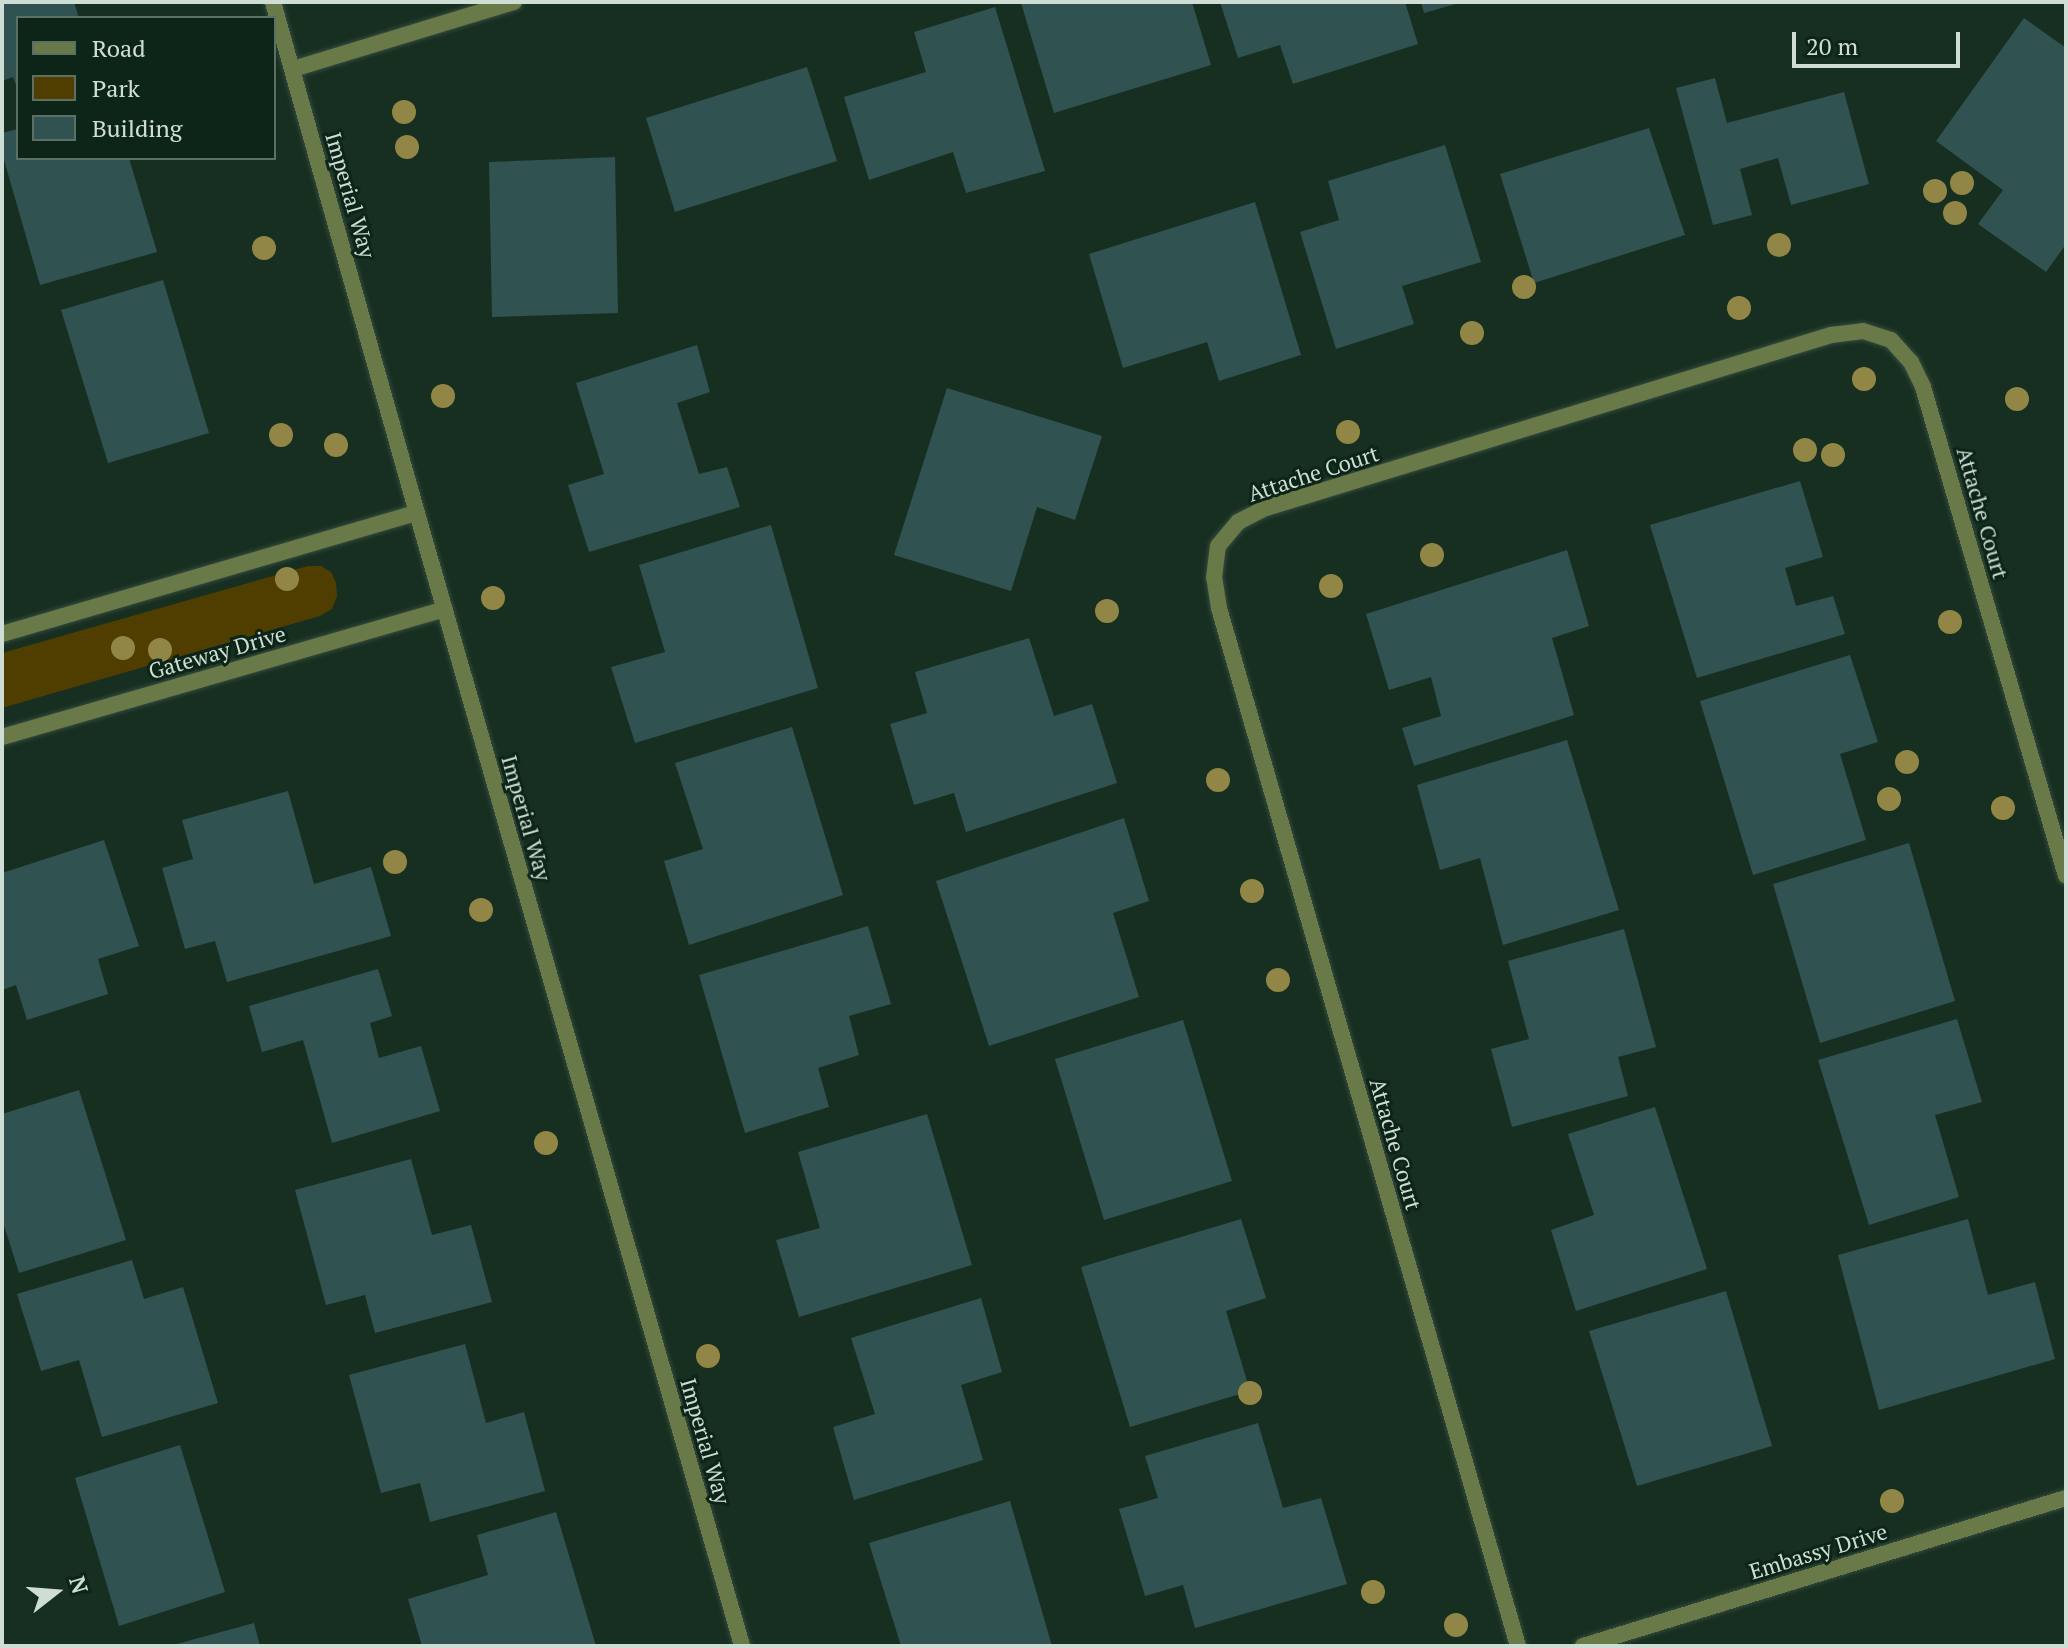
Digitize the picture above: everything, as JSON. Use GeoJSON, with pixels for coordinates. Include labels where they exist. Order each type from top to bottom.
{"type":"FeatureCollection","features":[{"type":"Feature","properties":{"kind":"street","name":"Imperial Way"},"geometry":{"type":"LineString","coordinates":[[273,2],[742,1646]]}},
{"type":"Feature","properties":{"kind":"street"},"geometry":{"type":"LineString","coordinates":[[293,69],[514,2]]}},
{"type":"Feature","properties":{"kind":"street","name":"Attache Court"},"geometry":{"type":"LineString","coordinates":[[1518,1646],[1219,608],[1214,578],[1218,546],[1238,522],[1266,508],[1755,358],[1831,335],[1863,331],[1891,340],[1911,362],[1923,387],[2066,876]]}},
{"type":"Feature","properties":{"kind":"street"},"geometry":{"type":"LineString","coordinates":[[2,634],[417,513]]}},
{"type":"Feature","properties":{"kind":"street","name":"Gateway Drive"},"geometry":{"type":"LineString","coordinates":[[2,737],[445,609]]}},
{"type":"Feature","properties":{"kind":"street","name":"Embassy Drive"},"geometry":{"type":"LineString","coordinates":[[1583,1646],[2066,1498]]}},
{"type":"Feature","properties":{"kind":"green space"},"geometry":{"type":"Polygon","coordinates":[[[308,566],[321,566],[331,572],[336,583],[337,596],[332,609],[320,616],[2,708],[2,653],[308,566]]]}},
{"type":"Feature","properties":{"kind":"building"},"geometry":{"type":"Polygon","coordinates":[[[2,2],[74,2],[78,16],[16,16],[16,85],[13,77],[2,81],[2,2]]]}},
{"type":"Feature","properties":{"kind":"building"},"geometry":{"type":"Polygon","coordinates":[[[1192,2],[1211,65],[1054,113],[1021,3],[1192,2]]]}},
{"type":"Feature","properties":{"kind":"building"},"geometry":{"type":"Polygon","coordinates":[[[1220,2],[1405,2],[1418,44],[1293,84],[1280,45],[1238,58],[1220,2]]]}},
{"type":"Feature","properties":{"kind":"building"},"geometry":{"type":"Polygon","coordinates":[[[1421,2],[1459,2],[1459,3],[1424,13],[1421,2]]]}},
{"type":"Feature","properties":{"kind":"building"},"geometry":{"type":"Polygon","coordinates":[[[995,7],[1045,171],[966,193],[953,152],[869,180],[844,97],[926,72],[914,32],[995,7]]]}},
{"type":"Feature","properties":{"kind":"building"},"geometry":{"type":"Polygon","coordinates":[[[2024,18],[2066,48],[2066,244],[2046,272],[1978,224],[2003,190],[1936,141],[2024,18]]]}},
{"type":"Feature","properties":{"kind":"building"},"geometry":{"type":"Polygon","coordinates":[[[807,67],[837,161],[675,212],[646,118],[807,67]]]}},
{"type":"Feature","properties":{"kind":"building"},"geometry":{"type":"Polygon","coordinates":[[[1715,78],[1727,123],[1844,92],[1869,184],[1791,205],[1778,158],[1740,169],[1752,215],[1713,225],[1676,88],[1715,78]]]}},
{"type":"Feature","properties":{"kind":"building"},"geometry":{"type":"Polygon","coordinates":[[[1649,128],[1685,235],[1534,283],[1500,174],[1649,128]]]}},
{"type":"Feature","properties":{"kind":"building"},"geometry":{"type":"Polygon","coordinates":[[[16,130],[16,160],[130,160],[157,252],[40,285],[2,153],[2,133],[16,130]]]}},
{"type":"Feature","properties":{"kind":"building"},"geometry":{"type":"Polygon","coordinates":[[[1445,145],[1481,262],[1402,286],[1414,324],[1336,349],[1300,232],[1339,220],[1328,181],[1445,145]]]}},
{"type":"Feature","properties":{"kind":"building"},"geometry":{"type":"Polygon","coordinates":[[[615,157],[618,313],[492,317],[489,162],[615,157]]]}},
{"type":"Feature","properties":{"kind":"building"},"geometry":{"type":"Polygon","coordinates":[[[1255,202],[1301,355],[1219,381],[1207,342],[1123,368],[1089,254],[1255,202]]]}},
{"type":"Feature","properties":{"kind":"building"},"geometry":{"type":"Polygon","coordinates":[[[163,280],[209,433],[108,463],[61,310],[163,280]]]}},
{"type":"Feature","properties":{"kind":"building"},"geometry":{"type":"Polygon","coordinates":[[[697,345],[710,392],[677,403],[699,474],[727,467],[740,507],[589,552],[568,485],[604,474],[576,383],[697,345]]]}},
{"type":"Feature","properties":{"kind":"building"},"geometry":{"type":"Polygon","coordinates":[[[947,388],[1102,436],[1075,520],[1037,507],[1011,591],[894,555],[947,388]]]}},
{"type":"Feature","properties":{"kind":"building"},"geometry":{"type":"Polygon","coordinates":[[[1800,481],[1823,557],[1785,568],[1796,606],[1833,596],[1845,634],[1697,678],[1650,525],[1800,481]]]}},
{"type":"Feature","properties":{"kind":"building"},"geometry":{"type":"Polygon","coordinates":[[[771,525],[818,688],[635,743],[611,667],[665,652],[639,565],[771,525]]]}},
{"type":"Feature","properties":{"kind":"building"},"geometry":{"type":"Polygon","coordinates":[[[1567,550],[1589,626],[1552,638],[1574,715],[1414,766],[1402,728],[1441,716],[1431,677],[1389,690],[1366,614],[1567,550]]]}},
{"type":"Feature","properties":{"kind":"building"},"geometry":{"type":"Polygon","coordinates":[[[1029,638],[1054,716],[1092,704],[1117,783],[966,832],[954,793],[914,805],[890,724],[927,713],[915,672],[1029,638]]]}},
{"type":"Feature","properties":{"kind":"building"},"geometry":{"type":"Polygon","coordinates":[[[1850,655],[1878,742],[1840,754],[1866,840],[1753,875],[1700,701],[1850,655]]]}},
{"type":"Feature","properties":{"kind":"building"},"geometry":{"type":"Polygon","coordinates":[[[792,727],[843,895],[689,945],[664,861],[703,849],[675,763],[792,727]]]}},
{"type":"Feature","properties":{"kind":"building"},"geometry":{"type":"Polygon","coordinates":[[[1567,740],[1619,910],[1503,945],[1480,858],[1440,870],[1417,785],[1567,740]]]}},
{"type":"Feature","properties":{"kind":"building"},"geometry":{"type":"Polygon","coordinates":[[[288,791],[314,884],[371,867],[391,936],[227,982],[215,941],[185,949],[162,868],[193,859],[182,820],[288,791]]]}},
{"type":"Feature","properties":{"kind":"building"},"geometry":{"type":"Polygon","coordinates":[[[1124,818],[1149,901],[1113,913],[1139,997],[989,1046],[936,881],[1124,818]]]}},
{"type":"Feature","properties":{"kind":"building"},"geometry":{"type":"Polygon","coordinates":[[[104,840],[139,946],[98,959],[108,994],[27,1020],[16,985],[2,990],[2,873],[104,840]]]}},
{"type":"Feature","properties":{"kind":"building"},"geometry":{"type":"Polygon","coordinates":[[[1909,843],[1955,1001],[1820,1043],[1773,884],[1909,843]]]}},
{"type":"Feature","properties":{"kind":"building"},"geometry":{"type":"Polygon","coordinates":[[[868,926],[891,1004],[849,1016],[859,1055],[818,1068],[829,1107],[745,1133],[699,975],[868,926]]]}},
{"type":"Feature","properties":{"kind":"building"},"geometry":{"type":"Polygon","coordinates":[[[1624,929],[1656,1047],[1618,1057],[1628,1096],[1512,1127],[1491,1049],[1529,1039],[1508,961],[1624,929]]]}},
{"type":"Feature","properties":{"kind":"building"},"geometry":{"type":"Polygon","coordinates":[[[378,969],[392,1016],[370,1023],[379,1058],[421,1046],[440,1111],[332,1143],[303,1040],[262,1052],[249,1006],[378,969]]]}},
{"type":"Feature","properties":{"kind":"building"},"geometry":{"type":"Polygon","coordinates":[[[1957,1019],[1982,1102],[1935,1115],[1959,1197],[1869,1225],[1818,1060],[1957,1019]]]}},
{"type":"Feature","properties":{"kind":"building"},"geometry":{"type":"Polygon","coordinates":[[[1183,1020],[1232,1181],[1104,1220],[1055,1059],[1183,1020]]]}},
{"type":"Feature","properties":{"kind":"building"},"geometry":{"type":"Polygon","coordinates":[[[79,1090],[126,1240],[19,1273],[2,1219],[2,1114],[79,1090]]]}},
{"type":"Feature","properties":{"kind":"building"},"geometry":{"type":"Polygon","coordinates":[[[1655,1107],[1707,1269],[1576,1311],[1551,1230],[1594,1215],[1568,1134],[1655,1107]]]}},
{"type":"Feature","properties":{"kind":"building"},"geometry":{"type":"Polygon","coordinates":[[[927,1114],[972,1265],[799,1317],[776,1240],[820,1228],[798,1152],[927,1114]]]}},
{"type":"Feature","properties":{"kind":"building"},"geometry":{"type":"Polygon","coordinates":[[[411,1159],[432,1235],[471,1225],[492,1302],[375,1333],[365,1295],[326,1305],[295,1190],[411,1159]]]}},
{"type":"Feature","properties":{"kind":"building"},"geometry":{"type":"Polygon","coordinates":[[[1241,1219],[1266,1298],[1226,1311],[1250,1391],[1130,1427],[1081,1267],[1241,1219]]]}},
{"type":"Feature","properties":{"kind":"building"},"geometry":{"type":"Polygon","coordinates":[[[1968,1219],[1988,1295],[2035,1282],[2055,1359],[1879,1410],[1838,1255],[1968,1219]]]}},
{"type":"Feature","properties":{"kind":"building"},"geometry":{"type":"Polygon","coordinates":[[[132,1260],[144,1299],[183,1287],[218,1403],[102,1437],[79,1360],[41,1371],[17,1294],[132,1260]]]}},
{"type":"Feature","properties":{"kind":"building"},"geometry":{"type":"Polygon","coordinates":[[[1726,1291],[1772,1446],[1637,1486],[1589,1331],[1726,1291]]]}},
{"type":"Feature","properties":{"kind":"building"},"geometry":{"type":"Polygon","coordinates":[[[981,1298],[1002,1372],[961,1385],[983,1460],[854,1500],[833,1427],[875,1414],[851,1338],[981,1298]]]}},
{"type":"Feature","properties":{"kind":"building"},"geometry":{"type":"Polygon","coordinates":[[[465,1344],[486,1423],[524,1412],[545,1491],[430,1522],[420,1483],[381,1493],[349,1375],[465,1344]]]}},
{"type":"Feature","properties":{"kind":"building"},"geometry":{"type":"Polygon","coordinates":[[[1258,1423],[1283,1508],[1321,1498],[1347,1584],[1195,1628],[1183,1585],[1145,1596],[1119,1509],[1158,1498],[1145,1456],[1258,1423]]]}},
{"type":"Feature","properties":{"kind":"building"},"geometry":{"type":"Polygon","coordinates":[[[180,1445],[225,1592],[119,1626],[75,1478],[180,1445]]]}},
{"type":"Feature","properties":{"kind":"building"},"geometry":{"type":"Polygon","coordinates":[[[1010,1501],[1052,1646],[901,1646],[869,1543],[1010,1501]]]}},
{"type":"Feature","properties":{"kind":"building"},"geometry":{"type":"Polygon","coordinates":[[[556,1512],[596,1646],[422,1646],[408,1599],[488,1575],[477,1535],[556,1512]]]}},
{"type":"Feature","properties":{"kind":"building"},"geometry":{"type":"Polygon","coordinates":[[[254,1623],[260,1646],[173,1646],[173,1645],[254,1623]]]}}]}
